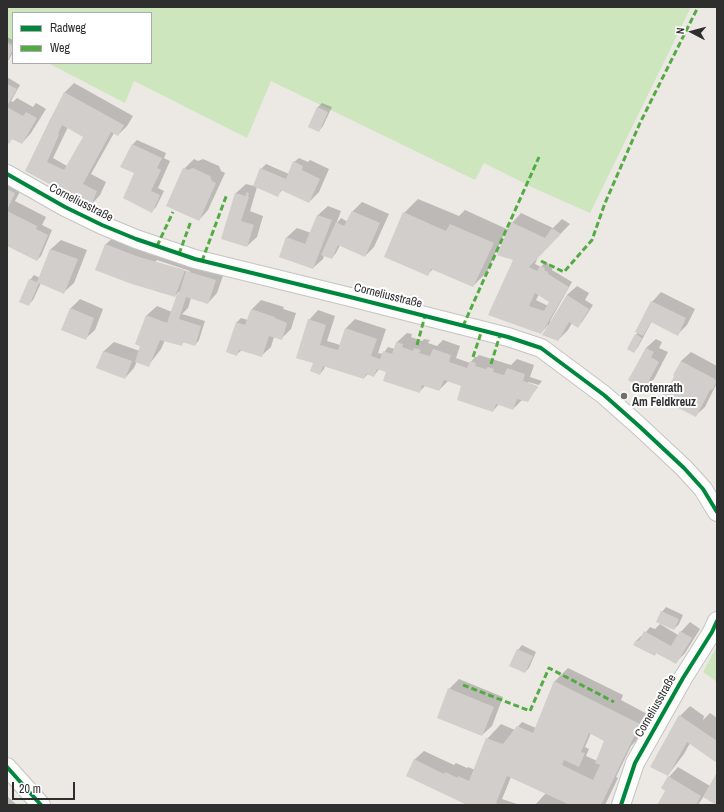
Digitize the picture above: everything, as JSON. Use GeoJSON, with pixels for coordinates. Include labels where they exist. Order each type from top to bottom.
{"type":"FeatureCollection","features":[{"type":"Feature","properties":{"kind":"street","name":"Corneliusstraße"},"geometry":{"type":"LineString","coordinates":[[7,174],[65,207],[102,225],[136,239],[195,259],[508,337],[541,348],[604,395],[654,440],[684,468],[703,489],[717,512]]}},
{"type":"Feature","properties":{"kind":"street","name":"Corneliusstraße"},"geometry":{"type":"LineString","coordinates":[[621,805],[635,763],[717,621]]}},
{"type":"Feature","properties":{"kind":"street"},"geometry":{"type":"LineString","coordinates":[[7,767],[41,805]]}},
{"type":"Feature","properties":{"kind":"green space"},"geometry":{"type":"Polygon","coordinates":[[[7,7],[691,7],[590,213],[536,189],[484,163],[475,180],[271,81],[247,138],[134,81],[125,103],[50,64],[152,64],[152,12],[12,12],[12,44],[7,41],[7,7]]]}},
{"type":"Feature","properties":{"kind":"green space"},"geometry":{"type":"Polygon","coordinates":[[[717,646],[717,682],[703,672],[717,646]]]}},
{"type":"Feature","properties":{"kind":"building"},"geometry":{"type":"Polygon","coordinates":[[[7,43],[12,46],[12,51],[7,62],[7,43]]]}},
{"type":"Feature","properties":{"kind":"building"},"geometry":{"type":"Polygon","coordinates":[[[7,84],[17,89],[7,106],[7,84]]]}},
{"type":"Feature","properties":{"kind":"building"},"geometry":{"type":"Polygon","coordinates":[[[64,92],[124,125],[118,136],[111,132],[83,184],[97,191],[91,206],[25,171],[64,92]],[[62,125],[47,162],[64,170],[83,137],[62,125]]]}},
{"type":"Feature","properties":{"kind":"building"},"geometry":{"type":"Polygon","coordinates":[[[7,107],[23,116],[26,112],[37,118],[22,144],[12,139],[9,144],[7,142],[7,107]]]}},
{"type":"Feature","properties":{"kind":"building"},"geometry":{"type":"Polygon","coordinates":[[[317,107],[328,112],[319,132],[308,127],[317,107]]]}},
{"type":"Feature","properties":{"kind":"building"},"geometry":{"type":"Polygon","coordinates":[[[132,144],[162,158],[157,168],[161,170],[151,191],[160,195],[152,213],[123,198],[134,173],[120,167],[132,144]]]}},
{"type":"Feature","properties":{"kind":"building"},"geometry":{"type":"Polygon","coordinates":[[[293,161],[303,166],[302,170],[320,179],[309,203],[281,190],[278,197],[253,186],[260,168],[286,179],[293,161]]]}},
{"type":"Feature","properties":{"kind":"building"},"geometry":{"type":"Polygon","coordinates":[[[183,168],[188,170],[193,168],[210,176],[212,181],[216,183],[199,221],[166,206],[183,168]]]}},
{"type":"Feature","properties":{"kind":"building"},"geometry":{"type":"Polygon","coordinates":[[[7,189],[15,193],[7,210],[7,189]]]}},
{"type":"Feature","properties":{"kind":"building"},"geometry":{"type":"Polygon","coordinates":[[[246,192],[249,193],[249,197],[241,221],[254,225],[247,247],[221,239],[235,193],[246,196],[246,192]]]}},
{"type":"Feature","properties":{"kind":"building"},"geometry":{"type":"Polygon","coordinates":[[[7,211],[37,226],[36,229],[48,235],[37,261],[7,246],[7,211]]]}},
{"type":"Feature","properties":{"kind":"building"},"geometry":{"type":"Polygon","coordinates":[[[352,211],[380,223],[365,257],[338,245],[332,259],[321,255],[336,222],[344,226],[352,211]]]}},
{"type":"Feature","properties":{"kind":"building"},"geometry":{"type":"Polygon","coordinates":[[[403,212],[446,231],[450,224],[494,243],[473,287],[431,269],[428,276],[384,257],[403,212]]]}},
{"type":"Feature","properties":{"kind":"building"},"geometry":{"type":"Polygon","coordinates":[[[317,215],[332,220],[313,269],[279,257],[286,237],[305,244],[317,215]]]}},
{"type":"Feature","properties":{"kind":"building"},"geometry":{"type":"Polygon","coordinates":[[[511,222],[545,238],[552,228],[561,234],[529,267],[537,271],[540,266],[545,268],[544,270],[548,272],[548,274],[569,287],[541,334],[488,315],[513,260],[497,255],[511,222]],[[535,293],[529,306],[544,311],[549,302],[535,293]]]}},
{"type":"Feature","properties":{"kind":"building"},"geometry":{"type":"Polygon","coordinates":[[[105,244],[139,257],[185,270],[175,297],[129,283],[95,270],[105,244]]]}},
{"type":"Feature","properties":{"kind":"building"},"geometry":{"type":"Polygon","coordinates":[[[50,249],[78,259],[64,294],[39,283],[29,306],[19,302],[29,279],[37,282],[50,249]]]}},
{"type":"Feature","properties":{"kind":"building"},"geometry":{"type":"Polygon","coordinates":[[[186,271],[216,280],[208,304],[186,297],[179,319],[201,326],[195,346],[183,342],[182,346],[160,340],[149,367],[135,362],[140,346],[135,344],[146,315],[167,323],[177,294],[179,294],[186,271]]]}},
{"type":"Feature","properties":{"kind":"building"},"geometry":{"type":"Polygon","coordinates":[[[567,295],[589,309],[578,328],[569,322],[558,341],[542,335],[567,295]]]}},
{"type":"Feature","properties":{"kind":"building"},"geometry":{"type":"Polygon","coordinates":[[[651,301],[686,318],[678,336],[651,322],[643,336],[635,332],[651,301]]]}},
{"type":"Feature","properties":{"kind":"building"},"geometry":{"type":"Polygon","coordinates":[[[70,308],[94,318],[86,340],[61,330],[70,308]]]}},
{"type":"Feature","properties":{"kind":"building"},"geometry":{"type":"Polygon","coordinates":[[[251,309],[275,317],[287,323],[282,340],[269,336],[262,357],[239,350],[237,356],[226,352],[236,322],[245,325],[251,309]]]}},
{"type":"Feature","properties":{"kind":"building"},"geometry":{"type":"Polygon","coordinates":[[[308,319],[326,325],[320,345],[338,350],[345,328],[377,339],[371,356],[380,359],[383,351],[392,354],[396,342],[403,344],[402,347],[413,351],[414,348],[421,350],[419,353],[430,356],[433,349],[451,355],[449,362],[467,368],[470,361],[476,363],[475,366],[486,369],[488,367],[494,369],[493,372],[504,375],[507,368],[525,374],[523,381],[538,386],[528,402],[517,399],[513,410],[496,404],[493,412],[457,400],[461,386],[444,380],[439,391],[422,385],[420,393],[383,381],[386,372],[377,369],[374,377],[366,374],[364,379],[323,366],[320,375],[310,371],[313,363],[296,358],[308,319]]]}},
{"type":"Feature","properties":{"kind":"building"},"geometry":{"type":"Polygon","coordinates":[[[635,334],[642,338],[634,353],[627,349],[635,334]]]}},
{"type":"Feature","properties":{"kind":"building"},"geometry":{"type":"Polygon","coordinates":[[[646,348],[654,352],[651,357],[659,362],[644,390],[628,380],[646,348]]]}},
{"type":"Feature","properties":{"kind":"building"},"geometry":{"type":"Polygon","coordinates":[[[103,351],[132,361],[125,379],[96,368],[103,351]]]}},
{"type":"Feature","properties":{"kind":"building"},"geometry":{"type":"Polygon","coordinates":[[[681,361],[715,379],[716,382],[713,389],[710,390],[696,417],[661,399],[668,384],[670,385],[674,376],[673,375],[681,361]]]}},
{"type":"Feature","properties":{"kind":"building"},"geometry":{"type":"Polygon","coordinates":[[[661,611],[679,619],[674,630],[656,622],[661,611]]]}},
{"type":"Feature","properties":{"kind":"building"},"geometry":{"type":"Polygon","coordinates":[[[644,631],[671,646],[680,631],[692,638],[676,664],[656,653],[655,656],[633,645],[636,640],[639,641],[644,631]]]}},
{"type":"Feature","properties":{"kind":"building"},"geometry":{"type":"Polygon","coordinates":[[[517,649],[533,656],[525,673],[509,666],[517,649]]]}},
{"type":"Feature","properties":{"kind":"building"},"geometry":{"type":"Polygon","coordinates":[[[554,681],[640,724],[601,805],[570,805],[507,776],[496,803],[500,805],[467,805],[406,776],[414,759],[444,774],[445,772],[469,781],[486,738],[503,744],[517,726],[533,733],[554,681]],[[589,733],[581,752],[585,753],[579,767],[564,760],[562,765],[593,780],[600,765],[595,763],[604,741],[589,733]]]}},
{"type":"Feature","properties":{"kind":"building"},"geometry":{"type":"Polygon","coordinates":[[[448,688],[494,707],[482,736],[437,718],[448,688]]]}},
{"type":"Feature","properties":{"kind":"building"},"geometry":{"type":"Polygon","coordinates":[[[679,715],[717,741],[717,763],[687,742],[668,776],[650,767],[679,715]]]}},
{"type":"Feature","properties":{"kind":"building"},"geometry":{"type":"Polygon","coordinates":[[[717,772],[717,805],[716,805],[703,797],[717,772]]]}},
{"type":"Feature","properties":{"kind":"building"},"geometry":{"type":"Polygon","coordinates":[[[668,776],[701,796],[696,805],[657,805],[665,791],[661,788],[668,776]]]}},
{"type":"Feature","properties":{"kind":"marked path"},"geometry":{"type":"LineString","coordinates":[[541,261],[564,272],[592,240],[605,203],[640,123],[698,7]]}},
{"type":"Feature","properties":{"kind":"marked path"},"geometry":{"type":"LineString","coordinates":[[463,326],[539,157]]}},
{"type":"Feature","properties":{"kind":"marked path"},"geometry":{"type":"LineString","coordinates":[[202,261],[227,194]]}},
{"type":"Feature","properties":{"kind":"marked path"},"geometry":{"type":"LineString","coordinates":[[157,246],[173,212]]}},
{"type":"Feature","properties":{"kind":"marked path"},"geometry":{"type":"LineString","coordinates":[[179,254],[191,221]]}},
{"type":"Feature","properties":{"kind":"marked path"},"geometry":{"type":"LineString","coordinates":[[417,345],[425,316]]}},
{"type":"Feature","properties":{"kind":"marked path"},"geometry":{"type":"LineString","coordinates":[[473,357],[482,330]]}},
{"type":"Feature","properties":{"kind":"marked path"},"geometry":{"type":"LineString","coordinates":[[491,364],[500,335]]}},
{"type":"Feature","properties":{"kind":"marked path"},"geometry":{"type":"LineString","coordinates":[[463,685],[530,711],[549,668],[614,702]]}},
{"type":"Feature","properties":{"kind":"cycle path"},"geometry":{"type":"LineString","coordinates":[[7,174],[65,207],[102,225],[136,239],[195,259],[508,337],[541,348],[604,395],[639,426],[684,468],[703,489],[717,512]]}},
{"type":"Feature","properties":{"kind":"cycle path"},"geometry":{"type":"LineString","coordinates":[[621,805],[635,763],[717,621]]}},
{"type":"Feature","properties":{"kind":"cycle path"},"geometry":{"type":"LineString","coordinates":[[7,767],[41,805]]}},
{"type":"Feature","properties":{"kind":"place","name":"Grotenrath Am Feldkreuz"},"geometry":{"type":"Point","coordinates":[624,396]}}]}
